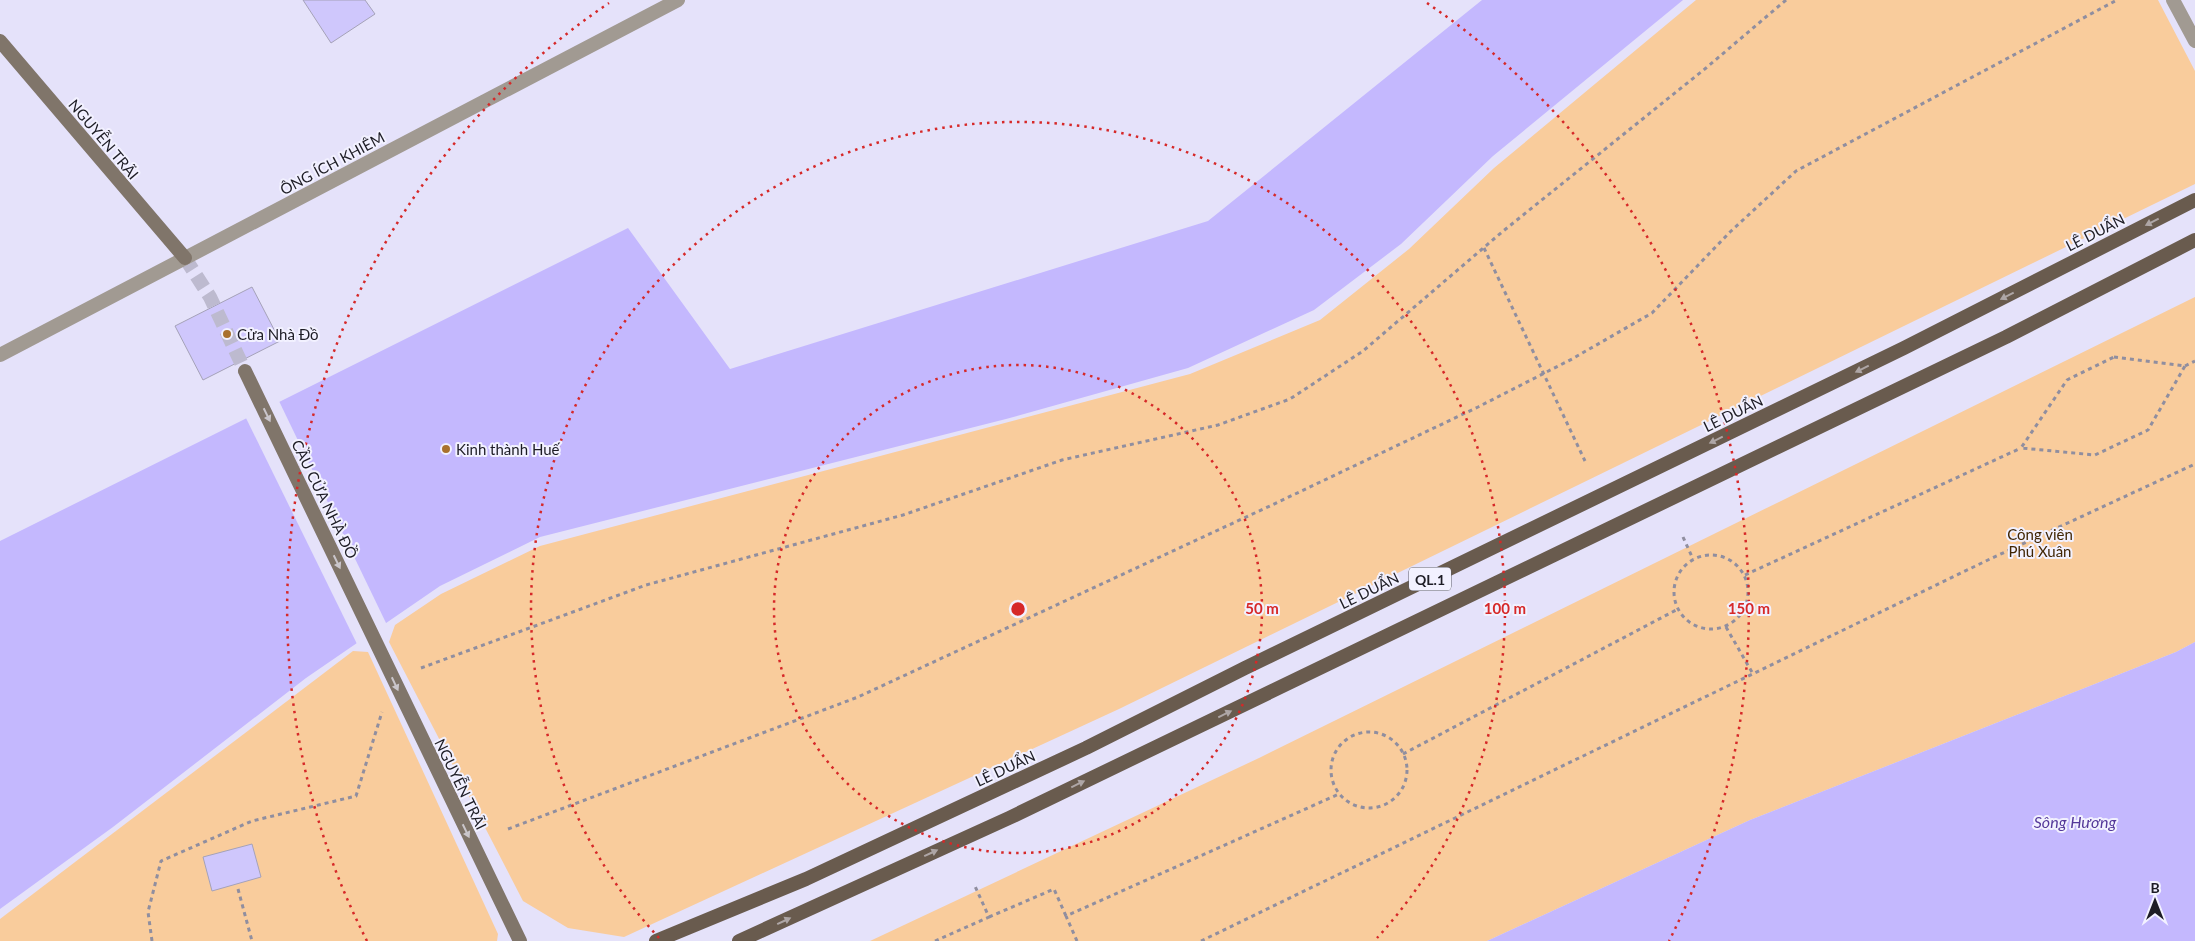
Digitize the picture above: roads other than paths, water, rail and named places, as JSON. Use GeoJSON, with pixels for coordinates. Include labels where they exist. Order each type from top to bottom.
{"type":"FeatureCollection","features":[{"type":"Feature","properties":{"kind":"main road","name":"NGUYỄN TRÃI"},"geometry":{"type":"LineString","coordinates":[[0,40],[184,258]]}},
{"type":"Feature","properties":{"kind":"main road","name":"LÊ DUẨN"},"geometry":{"type":"LineString","coordinates":[[656,941],[806,879],[1086,748],[1254,664],[1904,348],[2195,200]]}},
{"type":"Feature","properties":{"kind":"main road","name":"QL.1"},"geometry":{"type":"LineString","coordinates":[[739,941],[1009,818],[2006,337],[2195,240]]}},
{"type":"Feature","properties":{"kind":"main road","name":"CẦU CỬA NHÀ ĐỒ"},"geometry":{"type":"LineString","coordinates":[[246,371],[375,640]]}},
{"type":"Feature","properties":{"kind":"main road","name":"NGUYỄN TRÃI"},"geometry":{"type":"LineString","coordinates":[[375,640],[520,941]]}},
{"type":"Feature","properties":{"kind":"street","name":"ÔNG ÍCH KHIÊM"},"geometry":{"type":"LineString","coordinates":[[0,355],[678,0]]}},
{"type":"Feature","properties":{"kind":"street"},"geometry":{"type":"LineString","coordinates":[[2173,0],[2195,41]]}},
{"type":"Feature","properties":{"kind":"water"},"geometry":{"type":"Polygon","coordinates":[[[1482,0],[1683,0],[1493,156],[1401,244],[1314,310],[1188,368],[1006,419],[540,537],[440,586],[306,678],[113,827],[0,909],[0,541],[628,228],[730,369],[1208,221],[1482,0]]]}},
{"type":"Feature","properties":{"kind":"water","name":"Sông Hương"},"geometry":{"type":"Polygon","coordinates":[[[2195,642],[2195,941],[1487,941],[1750,820],[2176,652],[2195,642]]]}},
{"type":"Feature","properties":{"kind":"tunnel"},"geometry":{"type":"LineString","coordinates":[[185,258],[210,297],[245,371]]}},
{"type":"Feature","properties":{"kind":"place","name":"Cửa Nhà Đồ"},"geometry":{"type":"Point","coordinates":[227,334]}},
{"type":"Feature","properties":{"kind":"place","name":"Kinh thành Huế"},"geometry":{"type":"Point","coordinates":[446,449]}},
{"type":"Feature","properties":{"kind":"park label","name":"Công viên Phú Xuân"},"geometry":{"type":"Point","coordinates":[2040,542]}}]}
